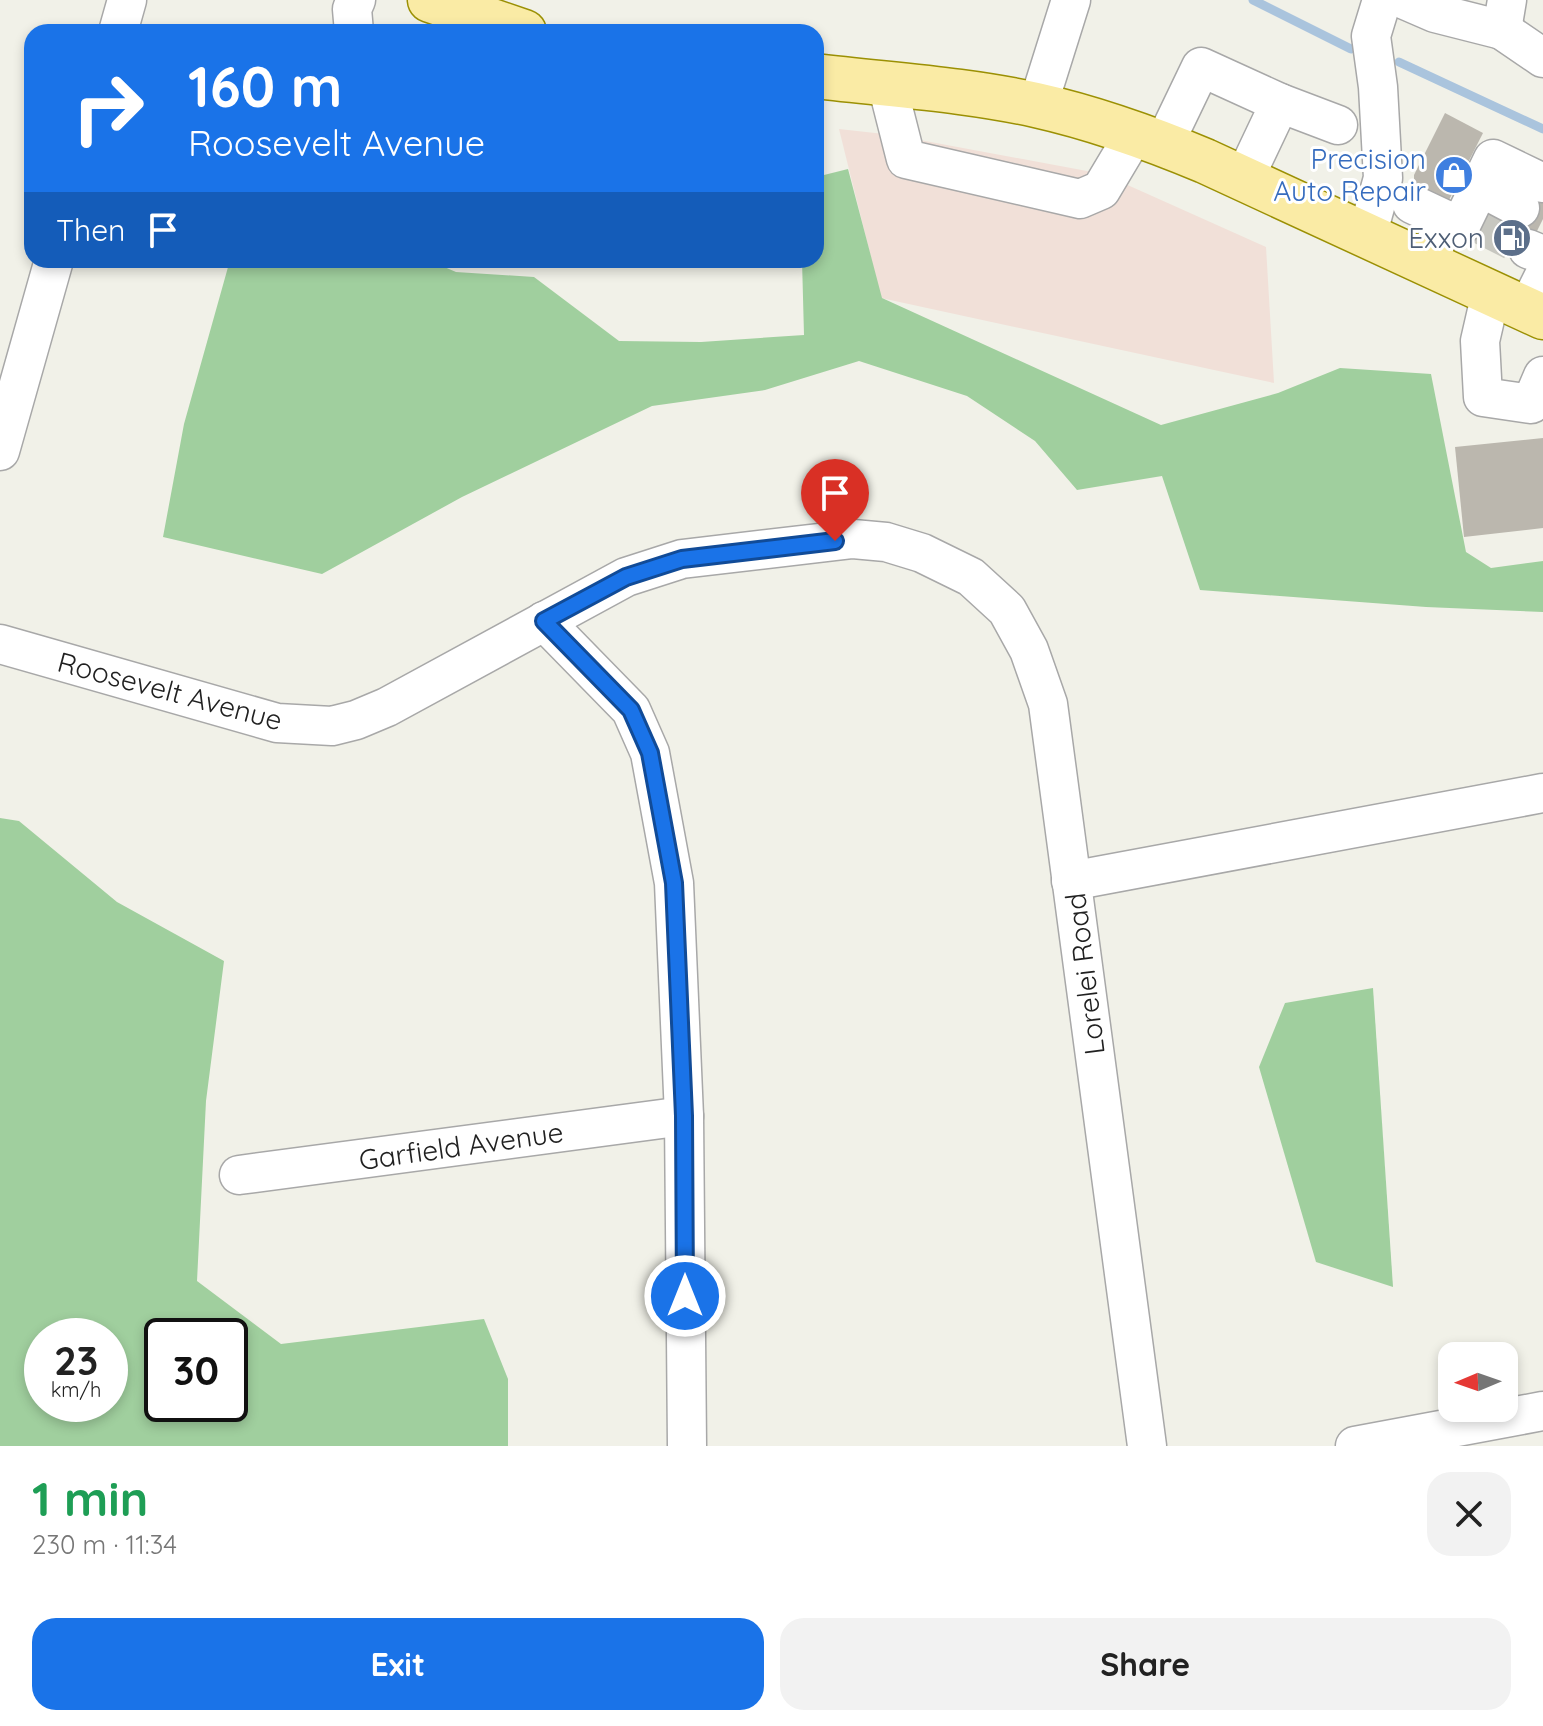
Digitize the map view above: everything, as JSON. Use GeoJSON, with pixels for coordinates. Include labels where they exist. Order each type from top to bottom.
{"type":"FeatureCollection","features":[{"type":"Feature","properties":{"kind":"main road"},"geometry":{"type":"LineString","coordinates":[[430,0],[500,24]]}},
{"type":"Feature","properties":{"kind":"main road"},"geometry":{"type":"LineString","coordinates":[[824,77],[1038,105],[1150,139],[1426,264],[1532,253]]}},
{"type":"Feature","properties":{"kind":"street"},"geometry":{"type":"LineString","coordinates":[[120,24],[127,0]]}},
{"type":"Feature","properties":{"kind":"street"},"geometry":{"type":"LineString","coordinates":[[353,24],[352,9],[356,0]]}},
{"type":"Feature","properties":{"kind":"street"},"geometry":{"type":"LineString","coordinates":[[1038,105],[1071,0]]}},
{"type":"Feature","properties":{"kind":"street"},"geometry":{"type":"LineString","coordinates":[[1367,236],[1383,178],[1378,87],[1371,36],[1382,0]]}},
{"type":"Feature","properties":{"kind":"street"},"geometry":{"type":"LineString","coordinates":[[1405,0],[1435,13],[1505,15],[1543,58]]}},
{"type":"Feature","properties":{"kind":"street"},"geometry":{"type":"LineString","coordinates":[[887,84],[906,159],[1080,199],[1101,190],[1150,139],[1201,67],[1338,125]]}},
{"type":"Feature","properties":{"kind":"street"},"geometry":{"type":"LineString","coordinates":[[1244,179],[1280,103]]}},
{"type":"Feature","properties":{"kind":"street"},"geometry":{"type":"LineString","coordinates":[[1426,264],[1456,211],[1532,253],[1480,341],[1483,397],[1531,404],[1543,376]]}},
{"type":"Feature","properties":{"kind":"street"},"geometry":{"type":"LineString","coordinates":[[0,451],[52,268]]}},
{"type":"Feature","properties":{"kind":"street","name":"Roosevelt Avenue"},"geometry":{"type":"LineString","coordinates":[[0,644],[277,723],[332,726],[387,707],[626,577],[682,559],[853,539],[886,542],[922,553],[971,577],[1007,610],[1029,650],[1048,704],[1071,881]]}},
{"type":"Feature","properties":{"kind":"street"},"geometry":{"type":"LineString","coordinates":[[544,621],[631,710],[650,753],[674,883],[684,1116],[687,1446]]}},
{"type":"Feature","properties":{"kind":"street","name":"Lorelei Road"},"geometry":{"type":"LineString","coordinates":[[1147,1446],[1071,881],[1543,793]]}},
{"type":"Feature","properties":{"kind":"street","name":"Garfield Avenue"},"geometry":{"type":"LineString","coordinates":[[239,1175],[684,1116]]}},
{"type":"Feature","properties":{"kind":"street"},"geometry":{"type":"LineString","coordinates":[[1355,1446],[1543,1411]]}},
{"type":"Feature","properties":{"kind":"shaded area"},"geometry":{"type":"Polygon","coordinates":[[[839,129],[893,135],[1103,174],[1266,247],[1274,383],[881,298],[839,129]]]}},
{"type":"Feature","properties":{"kind":"green space"},"geometry":{"type":"Polygon","coordinates":[[[848,169],[882,298],[1161,425],[1278,393],[1340,368],[1431,374],[1466,552],[1491,568],[1543,561],[1543,612],[1426,607],[1200,590],[1162,476],[1077,490],[1035,441],[967,396],[859,361],[765,390],[652,406],[462,497],[322,574],[163,537],[184,424],[228,268],[447,268],[456,272],[534,277],[619,341],[701,342],[804,335],[802,268],[824,268],[824,175],[848,169]]]}},
{"type":"Feature","properties":{"kind":"green space"},"geometry":{"type":"Polygon","coordinates":[[[0,818],[19,821],[117,902],[224,961],[206,1101],[197,1281],[246,1318],[144,1318],[144,1422],[248,1422],[248,1319],[281,1344],[484,1319],[508,1379],[508,1446],[0,1446],[0,818]]]}},
{"type":"Feature","properties":{"kind":"green space"},"geometry":{"type":"Polygon","coordinates":[[[1373,988],[1393,1287],[1316,1262],[1259,1067],[1285,1003],[1373,988]]]}},
{"type":"Feature","properties":{"kind":"building"},"geometry":{"type":"Polygon","coordinates":[[[1445,113],[1483,133],[1447,204],[1414,187],[1414,175],[1445,113]]]}},
{"type":"Feature","properties":{"kind":"building"},"geometry":{"type":"Polygon","coordinates":[[[1530,189],[1543,195],[1543,219],[1523,259],[1474,235],[1485,213],[1511,226],[1530,189]]]}},
{"type":"Feature","properties":{"kind":"building"},"geometry":{"type":"Polygon","coordinates":[[[1543,438],[1543,528],[1464,537],[1455,447],[1543,438]]]}},
{"type":"Feature","properties":{"kind":"waterway"},"geometry":{"type":"LineString","coordinates":[[1253,0],[1351,49]]}},
{"type":"Feature","properties":{"kind":"waterway"},"geometry":{"type":"LineString","coordinates":[[1399,62],[1543,129]]}},
{"type":"Feature","properties":{"kind":"tunnel"},"geometry":{"type":"LineString","coordinates":[[1479,224],[1528,249]]}},
{"type":"Feature","properties":{"kind":"place","name":"Precision Auto Repair"},"geometry":{"type":"Point","coordinates":[1454,175]}},
{"type":"Feature","properties":{"kind":"place","name":"Exxon"},"geometry":{"type":"Point","coordinates":[1512,238]}},
{"type":"Feature","properties":{"kind":"route"},"geometry":{"type":"LineString","coordinates":[[685,1296],[684,1116],[674,883],[650,753],[631,710],[544,621],[626,577],[682,559],[835,541]]}}]}
